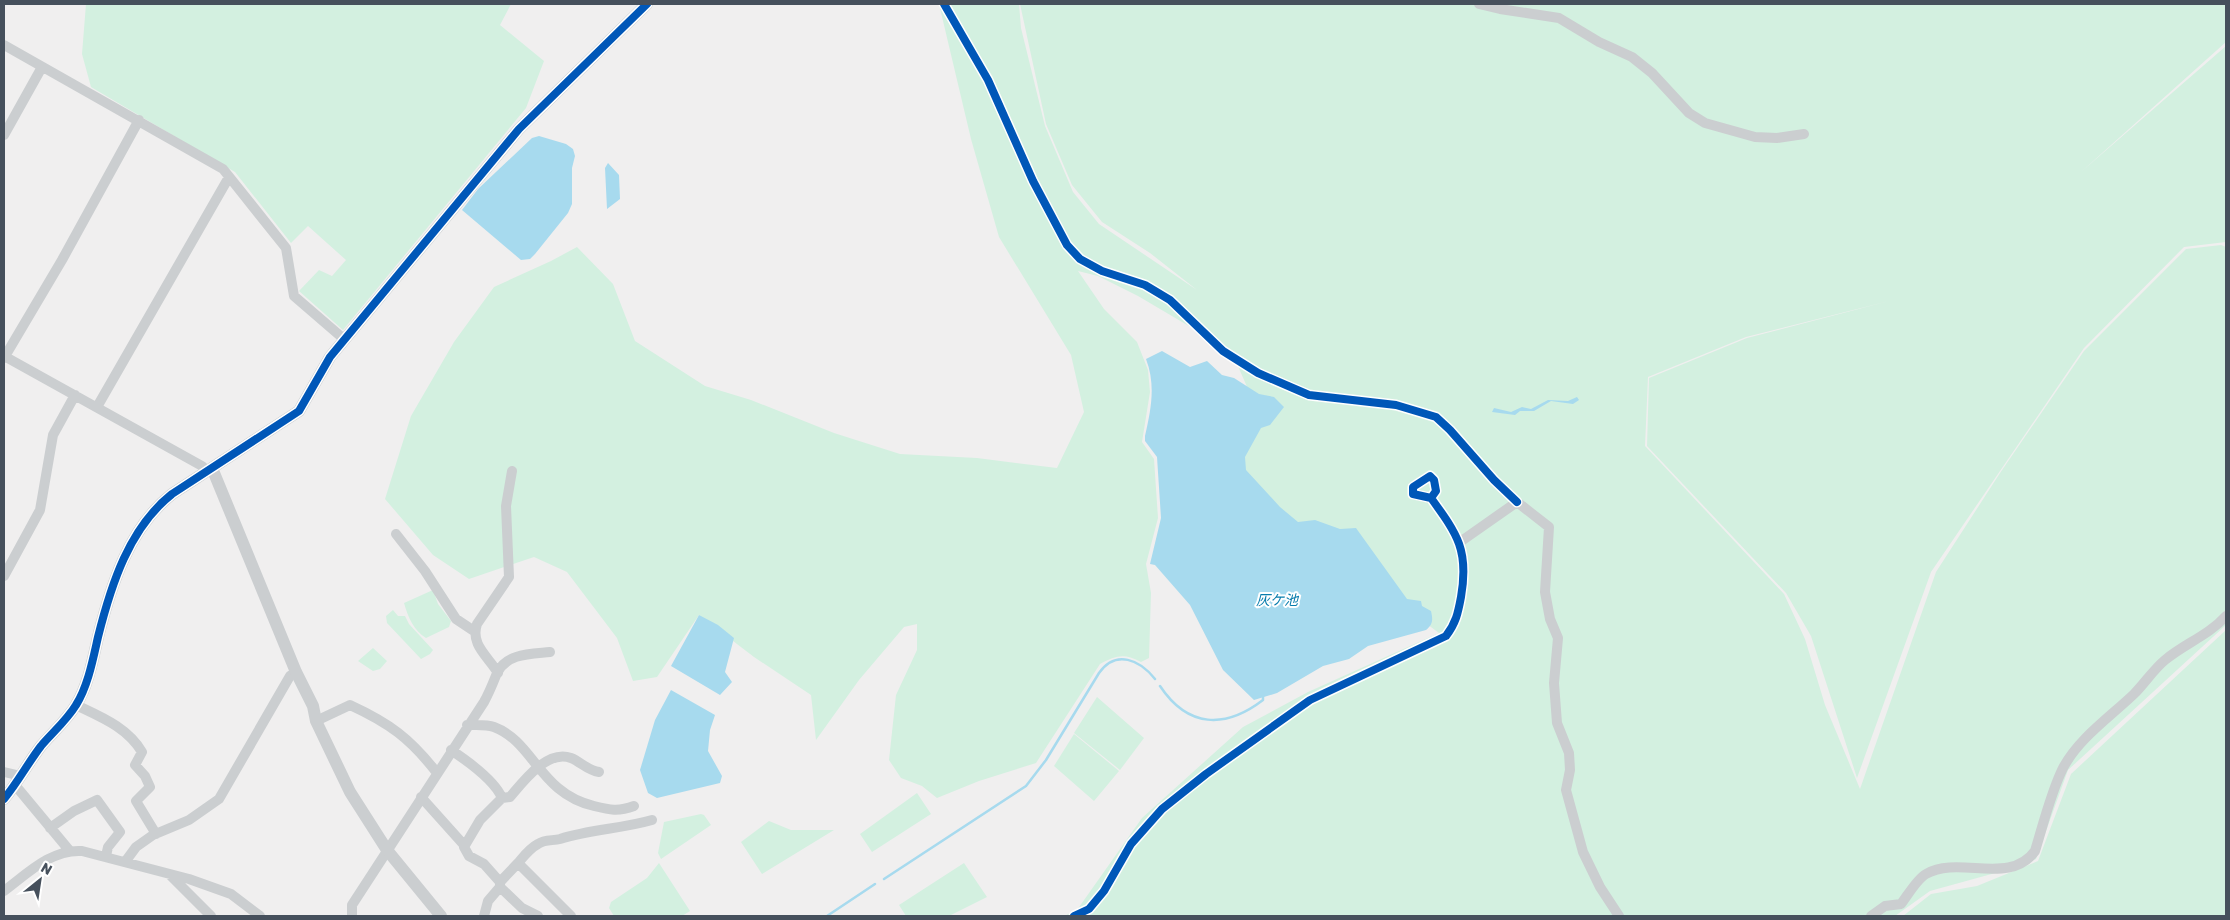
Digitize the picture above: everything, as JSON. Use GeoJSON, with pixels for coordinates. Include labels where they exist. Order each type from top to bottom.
{"type":"FeatureCollection","features":[{"type":"Feature","properties":{"kind":"street"},"geometry":{"type":"LineString","coordinates":[[4,799],[40,748],[76,705],[91,665],[108,598],[122,562],[147,519],[159,504],[299,410],[330,357],[519,129],[647,4]]}},
{"type":"Feature","properties":{"kind":"street"},"geometry":{"type":"LineString","coordinates":[[944,4],[988,80],[1037,189],[1068,244],[1080,258],[1102,271],[1145,285],[1170,300],[1223,352],[1258,373],[1309,395],[1396,405],[1436,417],[1494,480],[1549,527],[1545,592],[1550,619],[1558,638],[1554,684],[1557,723],[1569,753],[1570,770],[1566,790],[1583,852],[1600,887],[1619,916]]}},
{"type":"Feature","properties":{"kind":"street"},"geometry":{"type":"LineString","coordinates":[[1479,4],[1559,18],[1599,42],[1632,57],[1652,73],[1689,113],[1704,123],[1755,137],[1777,138],[1804,134]]}},
{"type":"Feature","properties":{"kind":"street"},"geometry":{"type":"LineString","coordinates":[[4,46],[139,120],[223,169],[286,248],[294,296],[345,340]]}},
{"type":"Feature","properties":{"kind":"street"},"geometry":{"type":"LineString","coordinates":[[4,135],[42,67]]}},
{"type":"Feature","properties":{"kind":"street"},"geometry":{"type":"LineString","coordinates":[[139,120],[62,260],[4,357],[210,470],[296,672],[313,706],[316,721],[350,792],[387,850],[441,916]]}},
{"type":"Feature","properties":{"kind":"street"},"geometry":{"type":"LineString","coordinates":[[97,407],[229,177]]}},
{"type":"Feature","properties":{"kind":"street"},"geometry":{"type":"LineString","coordinates":[[4,576],[40,510],[53,436],[75,395]]}},
{"type":"Feature","properties":{"kind":"street"},"geometry":{"type":"LineString","coordinates":[[474,631],[509,577],[506,506],[512,471]]}},
{"type":"Feature","properties":{"kind":"street"},"geometry":{"type":"LineString","coordinates":[[1074,916],[1089,909],[1099,897],[1130,844],[1162,808],[1206,774],[1310,700],[1446,636],[1456,622],[1464,582],[1465,561],[1460,542],[1431,498]]}},
{"type":"Feature","properties":{"kind":"street"},"geometry":{"type":"LineString","coordinates":[[1460,542],[1518,502]]}},
{"type":"Feature","properties":{"kind":"street"},"geometry":{"type":"LineString","coordinates":[[396,534],[425,571],[456,619],[474,631],[478,648],[498,673]]}},
{"type":"Feature","properties":{"kind":"street"},"geometry":{"type":"LineString","coordinates":[[1871,916],[1885,906],[1901,904],[1924,874],[1940,869],[2003,869],[2028,860],[2035,851],[2062,770],[2071,756],[2110,714],[2135,693],[2156,668],[2177,650],[2201,637],[2226,616]]}},
{"type":"Feature","properties":{"kind":"street"},"geometry":{"type":"LineString","coordinates":[[352,916],[352,905],[450,750],[496,683],[498,673],[513,657],[550,652]]}},
{"type":"Feature","properties":{"kind":"street"},"geometry":{"type":"LineString","coordinates":[[124,862],[136,847],[156,834],[189,820],[219,800],[290,676],[296,672]]}},
{"type":"Feature","properties":{"kind":"street"},"geometry":{"type":"LineString","coordinates":[[76,705],[117,725],[142,752],[135,765],[145,776],[150,787],[136,801],[156,834]]}},
{"type":"Feature","properties":{"kind":"street"},"geometry":{"type":"LineString","coordinates":[[316,721],[350,705],[392,726],[422,753],[437,773]]}},
{"type":"Feature","properties":{"kind":"street"},"geometry":{"type":"LineString","coordinates":[[467,725],[495,727],[520,747],[536,767],[561,792],[572,800],[611,811],[634,806]]}},
{"type":"Feature","properties":{"kind":"street"},"geometry":{"type":"LineString","coordinates":[[450,750],[468,762],[498,791],[502,798]]}},
{"type":"Feature","properties":{"kind":"street"},"geometry":{"type":"LineString","coordinates":[[464,845],[480,820],[502,798],[510,797],[536,767],[553,759],[569,758],[591,771],[599,772]]}},
{"type":"Feature","properties":{"kind":"street"},"geometry":{"type":"LineString","coordinates":[[4,772],[18,781],[50,828],[68,850]]}},
{"type":"Feature","properties":{"kind":"street"},"geometry":{"type":"LineString","coordinates":[[421,798],[464,845],[469,856],[484,864],[522,908],[538,916]]}},
{"type":"Feature","properties":{"kind":"street"},"geometry":{"type":"LineString","coordinates":[[50,828],[69,814],[97,800],[120,832],[108,847],[106,856]]}},
{"type":"Feature","properties":{"kind":"street"},"geometry":{"type":"LineString","coordinates":[[484,916],[488,901],[532,847],[545,840],[559,839],[576,833],[623,828],[652,820]]}},
{"type":"Feature","properties":{"kind":"street"},"geometry":{"type":"LineString","coordinates":[[4,891],[50,858],[68,850],[106,856],[231,894],[260,916]]}},
{"type":"Feature","properties":{"kind":"street"},"geometry":{"type":"LineString","coordinates":[[518,863],[571,916]]}},
{"type":"Feature","properties":{"kind":"street"},"geometry":{"type":"LineString","coordinates":[[168,874],[205,914]]}},
{"type":"Feature","properties":{"kind":"green space"},"geometry":{"type":"Polygon","coordinates":[[[86,4],[511,4],[500,25],[544,61],[526,108],[343,330],[299,291],[319,270],[332,276],[346,260],[308,226],[291,243],[235,172],[91,87],[82,54],[86,4]]]}},
{"type":"Feature","properties":{"kind":"green space"},"geometry":{"type":"Polygon","coordinates":[[[939,4],[1019,4],[1021,28],[1045,126],[1073,192],[1099,224],[1197,290],[1150,253],[1102,222],[1072,185],[1046,124],[1020,4],[2226,4],[2226,42],[2081,172],[2226,46],[2226,242],[2184,247],[2084,348],[1931,572],[1857,778],[1811,636],[1786,593],[1647,446],[1649,378],[1747,338],[1889,301],[1746,337],[1648,377],[1645,446],[1784,594],[1805,639],[1825,705],[1860,789],[1936,572],[2000,473],[2084,351],[2186,249],[2221,245],[2226,247],[2226,625],[2068,770],[2036,859],[2017,867],[1930,891],[1895,916],[1064,916],[1077,910],[1142,818],[1243,727],[1308,692],[1439,633],[1299,529],[1239,469],[1258,412],[1234,357],[1199,332],[1138,296],[1098,276],[1078,271],[1104,309],[1137,342],[1148,370],[1150,392],[1142,442],[1154,459],[1158,518],[1146,564],[1151,593],[1149,658],[1141,662],[1130,657],[1120,656],[1100,664],[1036,763],[979,781],[937,798],[922,786],[901,778],[889,760],[896,695],[917,650],[917,624],[904,627],[859,680],[816,740],[811,695],[754,657],[699,615],[657,677],[633,681],[617,638],[567,572],[534,557],[469,579],[433,555],[385,499],[411,416],[454,342],[494,287],[577,247],[613,284],[635,341],[705,386],[751,400],[834,433],[900,454],[977,458],[1057,468],[1084,412],[1071,355],[999,237],[971,139],[939,4]]]}},
{"type":"Feature","properties":{"kind":"green space"},"geometry":{"type":"Polygon","coordinates":[[[433,590],[438,604],[451,621],[449,627],[426,638],[418,632],[412,623],[404,603],[433,590]]]}},
{"type":"Feature","properties":{"kind":"green space"},"geometry":{"type":"Polygon","coordinates":[[[393,610],[398,616],[405,616],[409,624],[433,650],[430,654],[421,659],[387,623],[386,616],[393,610]]]}},
{"type":"Feature","properties":{"kind":"green space"},"geometry":{"type":"Polygon","coordinates":[[[2226,630],[2226,916],[1903,916],[1931,894],[1977,886],[2038,861],[2071,774],[2226,630]]]}},
{"type":"Feature","properties":{"kind":"green space"},"geometry":{"type":"Polygon","coordinates":[[[373,648],[387,661],[380,669],[373,671],[358,661],[373,648]]]}},
{"type":"Feature","properties":{"kind":"green space"},"geometry":{"type":"Polygon","coordinates":[[[1097,697],[1144,738],[1120,770],[1074,733],[1097,697]]]}},
{"type":"Feature","properties":{"kind":"green space"},"geometry":{"type":"Polygon","coordinates":[[[1074,734],[1119,771],[1094,801],[1054,766],[1074,734]]]}},
{"type":"Feature","properties":{"kind":"green space"},"geometry":{"type":"Polygon","coordinates":[[[917,793],[931,814],[872,852],[860,834],[917,793]]]}},
{"type":"Feature","properties":{"kind":"green space"},"geometry":{"type":"Polygon","coordinates":[[[701,814],[704,815],[711,825],[661,859],[658,853],[664,822],[701,814]]]}},
{"type":"Feature","properties":{"kind":"green space"},"geometry":{"type":"Polygon","coordinates":[[[769,821],[791,830],[834,830],[762,874],[741,842],[769,821]]]}},
{"type":"Feature","properties":{"kind":"green space"},"geometry":{"type":"Polygon","coordinates":[[[659,863],[690,911],[682,916],[614,916],[609,908],[611,902],[647,878],[659,863]]]}},
{"type":"Feature","properties":{"kind":"green space"},"geometry":{"type":"Polygon","coordinates":[[[964,863],[987,897],[949,916],[906,916],[899,905],[964,863]]]}},
{"type":"Feature","properties":{"kind":"water"},"geometry":{"type":"Polygon","coordinates":[[[539,136],[566,144],[573,149],[575,156],[572,168],[572,204],[568,213],[535,254],[530,259],[521,260],[462,210],[478,189],[532,138],[539,136]]]}},
{"type":"Feature","properties":{"kind":"water"},"geometry":{"type":"Polygon","coordinates":[[[608,163],[619,175],[620,199],[607,209],[605,168],[608,163]]]}},
{"type":"Feature","properties":{"kind":"water","name":"灰ケ池"},"geometry":{"type":"Polygon","coordinates":[[[1162,351],[1190,367],[1207,361],[1222,375],[1234,378],[1259,394],[1274,397],[1284,407],[1270,425],[1261,428],[1245,457],[1246,470],[1280,507],[1298,522],[1315,520],[1340,529],[1356,528],[1407,599],[1421,601],[1422,606],[1431,611],[1432,622],[1426,630],[1368,646],[1349,659],[1323,666],[1277,693],[1254,700],[1223,670],[1190,605],[1155,565],[1150,564],[1161,518],[1157,457],[1145,441],[1152,388],[1146,359],[1162,351]]]}},
{"type":"Feature","properties":{"kind":"water"},"geometry":{"type":"Polygon","coordinates":[[[1577,397],[1579,400],[1573,404],[1551,401],[1534,411],[1520,411],[1515,415],[1492,412],[1494,408],[1511,412],[1522,407],[1531,409],[1548,400],[1568,401],[1577,397]]]}},
{"type":"Feature","properties":{"kind":"water"},"geometry":{"type":"Polygon","coordinates":[[[699,615],[718,625],[734,638],[725,672],[732,682],[720,695],[671,666],[699,615]]]}},
{"type":"Feature","properties":{"kind":"water"},"geometry":{"type":"Polygon","coordinates":[[[671,690],[715,715],[710,730],[708,751],[722,776],[720,783],[657,798],[648,793],[640,770],[655,720],[671,690]]]}},
{"type":"Feature","properties":{"kind":"waterway"},"geometry":{"type":"LineString","coordinates":[[884,879],[1026,786],[1046,760],[1099,673],[1106,666],[1120,659],[1128,660],[1135,662],[1155,679]]}},
{"type":"Feature","properties":{"kind":"waterway"},"geometry":{"type":"LineString","coordinates":[[1160,686],[1171,700],[1183,710],[1195,717],[1208,720],[1235,716],[1263,700],[1263,696]]}},
{"type":"Feature","properties":{"kind":"waterway"},"geometry":{"type":"LineString","coordinates":[[827,916],[875,884]]}},
{"type":"Feature","properties":{"kind":"cycle path"},"geometry":{"type":"LineString","coordinates":[[4,799],[41,746],[68,716],[80,698],[90,672],[103,617],[116,578],[133,540],[144,523],[172,494],[299,411],[330,357],[519,129],[647,4]]}},
{"type":"Feature","properties":{"kind":"cycle path"},"geometry":{"type":"LineString","coordinates":[[944,4],[988,80],[1033,181],[1067,245],[1080,259],[1102,271],[1145,285],[1170,300],[1223,351],[1258,373],[1309,395],[1396,405],[1436,417],[1517,502]]}},
{"type":"Feature","properties":{"kind":"cycle path"},"geometry":{"type":"LineString","coordinates":[[1074,916],[1089,909],[1104,891],[1131,844],[1162,809],[1206,774],[1310,700],[1446,636],[1458,613],[1463,581],[1462,555],[1454,533],[1431,498],[1413,494],[1413,487],[1430,476],[1434,480],[1436,491],[1431,498]]}}]}
